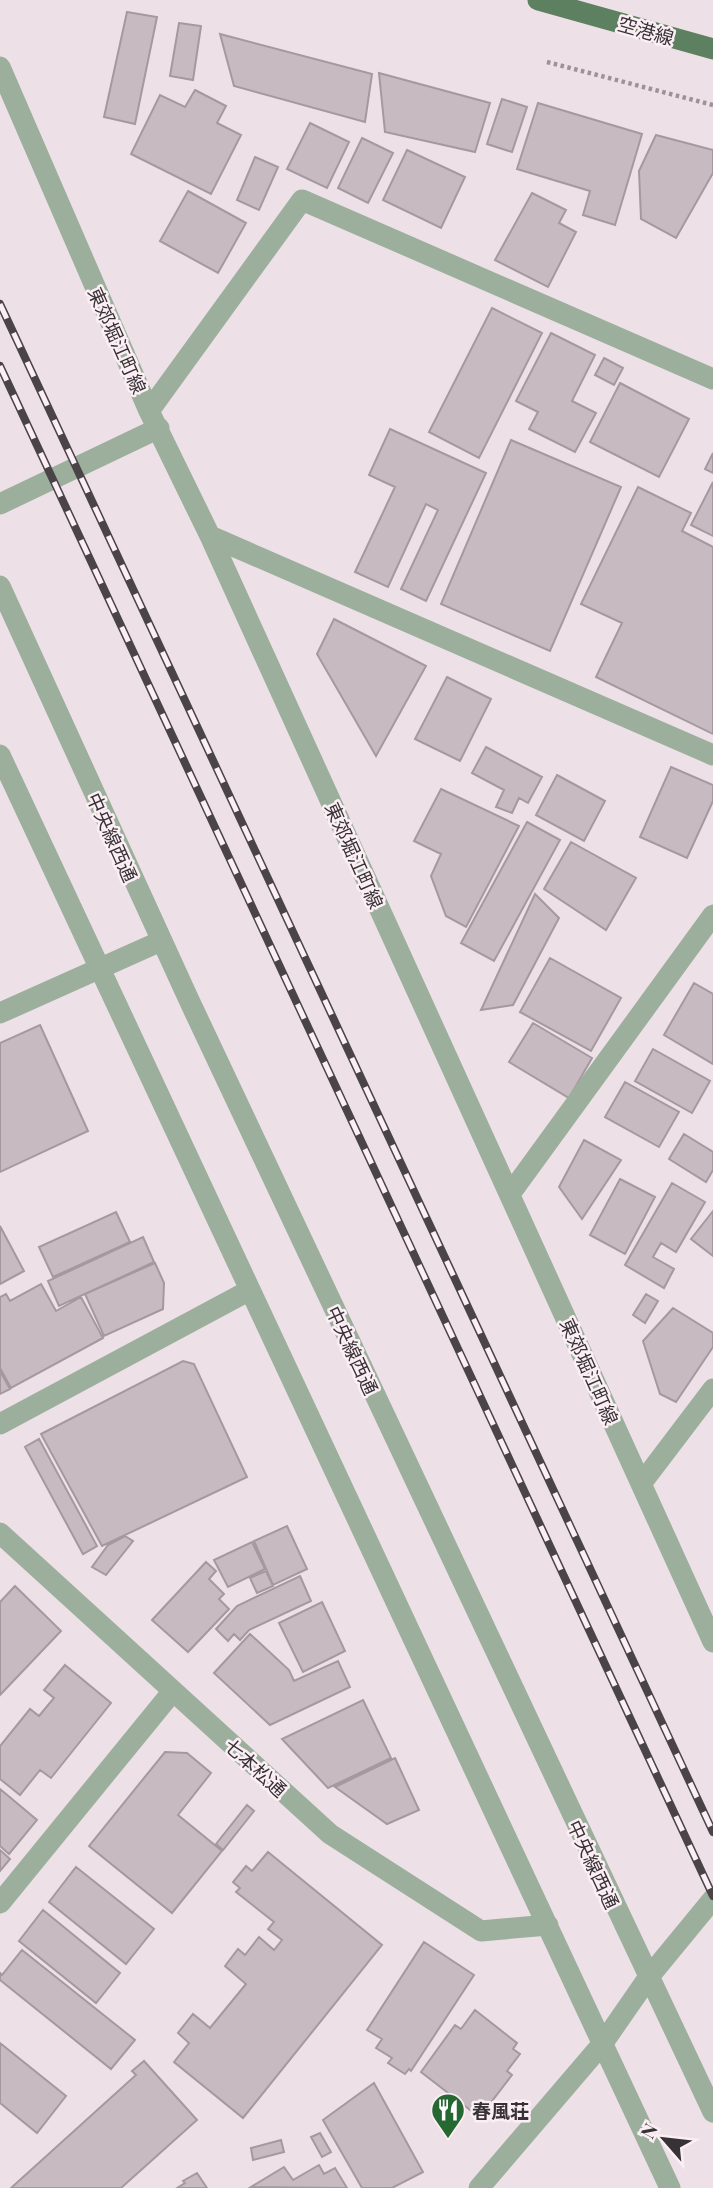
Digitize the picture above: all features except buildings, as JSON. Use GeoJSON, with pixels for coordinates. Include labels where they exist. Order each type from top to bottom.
{"type":"FeatureCollection","features":[{"type":"Feature","properties":{"kind":"main road","name":"空港線"},"geometry":{"type":"LineString","coordinates":[[538,0],[713,48]]}},
{"type":"Feature","properties":{"kind":"street","name":"東郊堀江町線"},"geometry":{"type":"LineString","coordinates":[[0,68],[154,419],[210,536],[713,1642]]}},
{"type":"Feature","properties":{"kind":"street"},"geometry":{"type":"LineString","coordinates":[[0,504],[154,419],[302,200],[713,379]]}},
{"type":"Feature","properties":{"kind":"street"},"geometry":{"type":"LineString","coordinates":[[210,536],[713,755]]}},
{"type":"Feature","properties":{"kind":"street","name":"中央線西通"},"geometry":{"type":"LineString","coordinates":[[0,586],[161,941],[713,2112]]}},
{"type":"Feature","properties":{"kind":"street"},"geometry":{"type":"LineString","coordinates":[[0,755],[670,2188]]}},
{"type":"Feature","properties":{"kind":"street"},"geometry":{"type":"LineString","coordinates":[[510,1194],[713,915]]}},
{"type":"Feature","properties":{"kind":"street"},"geometry":{"type":"LineString","coordinates":[[0,1013],[161,941]]}},
{"type":"Feature","properties":{"kind":"street"},"geometry":{"type":"LineString","coordinates":[[0,1424],[250,1290]]}},
{"type":"Feature","properties":{"kind":"street"},"geometry":{"type":"LineString","coordinates":[[641,1484],[713,1388]]}},
{"type":"Feature","properties":{"kind":"street","name":"七本松通"},"geometry":{"type":"LineString","coordinates":[[0,1533],[330,1834],[481,1931],[548,1925]]}},
{"type":"Feature","properties":{"kind":"street"},"geometry":{"type":"LineString","coordinates":[[0,1903],[173,1692]]}},
{"type":"Feature","properties":{"kind":"street"},"geometry":{"type":"LineString","coordinates":[[479,2188],[603,2043],[648,1978],[713,1899]]}},
{"type":"Feature","properties":{"kind":"path"},"geometry":{"type":"LineString","coordinates":[[547,62],[713,104]]}},
{"type":"Feature","properties":{"kind":"railway"},"geometry":{"type":"LineString","coordinates":[[0,304],[713,1832]]}},
{"type":"Feature","properties":{"kind":"railway"},"geometry":{"type":"LineString","coordinates":[[0,366],[713,1896]]}},
{"type":"Feature","properties":{"kind":"place","name":"春風荘"},"geometry":{"type":"Point","coordinates":[448,2140]}}]}
